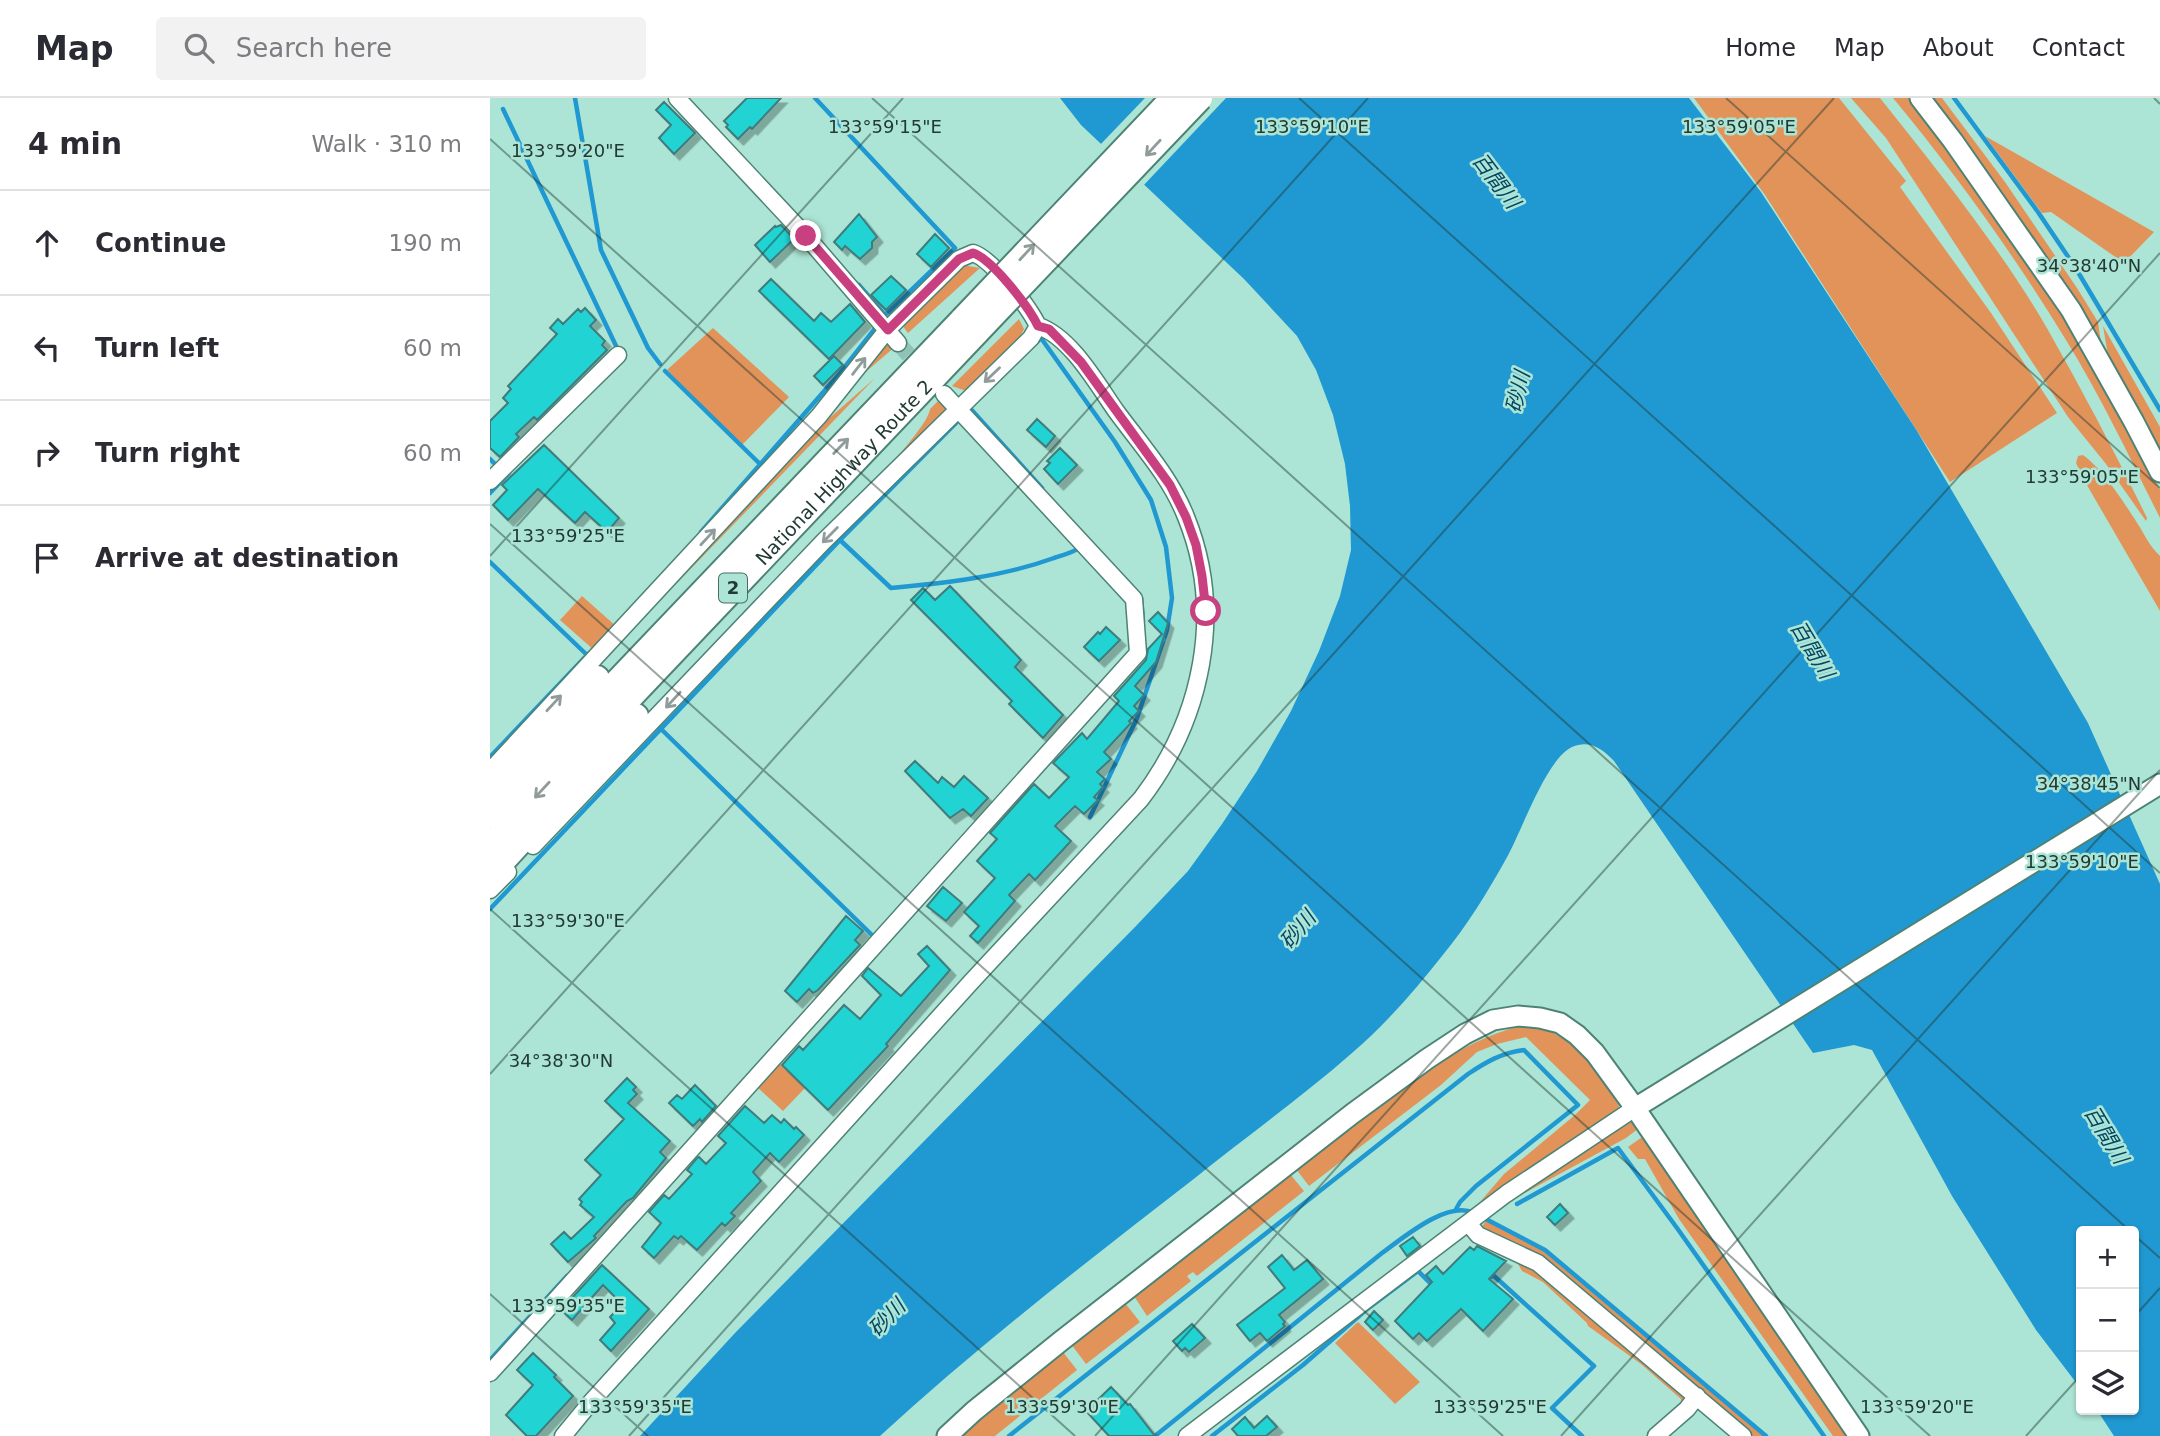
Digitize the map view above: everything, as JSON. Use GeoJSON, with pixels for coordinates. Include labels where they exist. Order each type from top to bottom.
{"type":"FeatureCollection","features":[{"type":"Feature","properties":{"kind":"highway","name":"National Highway Route 2"},"geometry":{"type":"LineString","coordinates":[[490,845],[898,414],[970,326],[1173,98]]}},
{"type":"Feature","properties":{"kind":"highway","name":"National Highway Route 2"},"geometry":{"type":"LineString","coordinates":[[490,815],[764,527],[1200,98]]}},
{"type":"Feature","properties":{"kind":"highway"},"geometry":{"type":"LineString","coordinates":[[490,874],[757,583],[898,414]]}},
{"type":"Feature","properties":{"kind":"highway"},"geometry":{"type":"LineString","coordinates":[[490,788],[726,547],[764,527]]}},
{"type":"Feature","properties":{"kind":"street"},"geometry":{"type":"LineString","coordinates":[[677,98],[806,236],[898,343]]}},
{"type":"Feature","properties":{"kind":"street"},"geometry":{"type":"LineString","coordinates":[[1920,98],[2071,310],[2160,472]]}},
{"type":"Feature","properties":{"kind":"street"},"geometry":{"type":"LineString","coordinates":[[490,771],[820,416],[883,324],[959,259],[973,253],[986,259],[1030,312],[1038,326],[1049,329],[1081,362],[1170,485],[1186,517],[1198,555],[1206,611],[1202,656],[1191,710],[1158,777],[1141,799],[963,991],[591,1402],[564,1436]]}},
{"type":"Feature","properties":{"kind":"street"},"geometry":{"type":"LineString","coordinates":[[490,890],[823,542],[1031,338],[1038,326]]}},
{"type":"Feature","properties":{"kind":"street"},"geometry":{"type":"LineString","coordinates":[[492,473],[618,355]]}},
{"type":"Feature","properties":{"kind":"street"},"geometry":{"type":"LineString","coordinates":[[490,1373],[1138,653],[1134,600],[959,407],[944,394]]}},
{"type":"Feature","properties":{"kind":"street"},"geometry":{"type":"LineString","coordinates":[[1191,1435],[1506,1194],[1635,1108],[2160,784]]}},
{"type":"Feature","properties":{"kind":"street"},"geometry":{"type":"LineString","coordinates":[[947,1436],[1030,1366],[1352,1114],[1465,1034],[1493,1020],[1518,1016],[1560,1023],[1595,1053],[1859,1436]]}},
{"type":"Feature","properties":{"kind":"street"},"geometry":{"type":"LineString","coordinates":[[1474,1218],[1478,1235],[1538,1263],[1743,1436]]}},
{"type":"Feature","properties":{"kind":"street"},"geometry":{"type":"LineString","coordinates":[[1656,1436],[1687,1409],[1697,1396]]}},
{"type":"Feature","properties":{"kind":"shaded area"},"geometry":{"type":"Polygon","coordinates":[[[1694,98],[1839,98],[1906,181],[1900,187],[1991,313],[2057,413],[1950,482],[1765,195],[1694,98]]]}},
{"type":"Feature","properties":{"kind":"shaded area"},"geometry":{"type":"Polygon","coordinates":[[[1851,98],[1880,98],[1990,241],[2030,300],[2061,353],[2123,470],[2147,518],[2146,521],[2106,464],[2068,417],[1886,138],[1851,98]]]}},
{"type":"Feature","properties":{"kind":"shaded area"},"geometry":{"type":"Polygon","coordinates":[[[1893,98],[1909,98],[1917,107],[2020,248],[2093,363],[2160,490],[2160,518],[2091,383],[2046,308],[1984,216],[1893,98]]]}},
{"type":"Feature","properties":{"kind":"shaded area"},"geometry":{"type":"Polygon","coordinates":[[[1929,98],[1942,98],[2005,182],[2098,322],[2102,350],[1929,98]]]}},
{"type":"Feature","properties":{"kind":"shaded area"},"geometry":{"type":"Polygon","coordinates":[[[1985,136],[2154,232],[2124,263],[2051,212],[2042,213],[1985,136]]]}},
{"type":"Feature","properties":{"kind":"shaded area"},"geometry":{"type":"Polygon","coordinates":[[[962,265],[980,268],[908,333],[902,325],[962,265]]]}},
{"type":"Feature","properties":{"kind":"shaded area"},"geometry":{"type":"Polygon","coordinates":[[[1019,319],[1024,329],[1019,339],[972,389],[966,391],[952,386],[1019,319]]]}},
{"type":"Feature","properties":{"kind":"shaded area"},"geometry":{"type":"Polygon","coordinates":[[[2103,326],[2160,427],[2160,453],[2109,361],[2103,326]]]}},
{"type":"Feature","properties":{"kind":"shaded area"},"geometry":{"type":"Polygon","coordinates":[[[713,328],[789,397],[742,445],[667,370],[713,328]]]}},
{"type":"Feature","properties":{"kind":"shaded area"},"geometry":{"type":"Polygon","coordinates":[[[888,343],[896,346],[848,387],[886,345],[888,343]]]}},
{"type":"Feature","properties":{"kind":"shaded area"},"geometry":{"type":"Polygon","coordinates":[[[875,378],[677,583],[671,586],[825,422],[875,378]]]}},
{"type":"Feature","properties":{"kind":"shaded area"},"geometry":{"type":"Polygon","coordinates":[[[941,398],[946,404],[945,414],[877,480],[916,434],[930,409],[941,398]]]}},
{"type":"Feature","properties":{"kind":"shaded area"},"geometry":{"type":"Polygon","coordinates":[[[2083,455],[2107,479],[2160,556],[2160,611],[2084,480],[2076,463],[2078,456],[2083,455]]]}},
{"type":"Feature","properties":{"kind":"shaded area"},"geometry":{"type":"Polygon","coordinates":[[[582,596],[617,627],[595,651],[560,620],[582,596]]]}},
{"type":"Feature","properties":{"kind":"shaded area"},"geometry":{"type":"Polygon","coordinates":[[[1527,1025],[1545,1028],[1575,1046],[1618,1097],[1619,1109],[1480,1202],[1504,1174],[1590,1100],[1526,1037],[1477,1052],[1441,1085],[1309,1186],[1296,1169],[1407,1084],[1438,1064],[1499,1032],[1527,1025]]]}},
{"type":"Feature","properties":{"kind":"shaded area"},"geometry":{"type":"Polygon","coordinates":[[[777,1064],[805,1088],[783,1111],[756,1086],[777,1064]]]}},
{"type":"Feature","properties":{"kind":"shaded area"},"geometry":{"type":"Polygon","coordinates":[[[1630,1122],[1639,1128],[1626,1138],[1508,1202],[1619,1125],[1630,1122]]]}},
{"type":"Feature","properties":{"kind":"shaded area"},"geometry":{"type":"Polygon","coordinates":[[[1645,1135],[1851,1436],[1833,1436],[1679,1219],[1645,1159],[1638,1159],[1628,1147],[1645,1135]]]}},
{"type":"Feature","properties":{"kind":"shaded area"},"geometry":{"type":"Polygon","coordinates":[[[1290,1174],[1304,1191],[1197,1276],[1193,1272],[1187,1276],[1191,1281],[1147,1316],[1134,1296],[1290,1174]]]}},
{"type":"Feature","properties":{"kind":"shaded area"},"geometry":{"type":"Polygon","coordinates":[[[1486,1221],[1543,1251],[1763,1436],[1749,1436],[1481,1228],[1486,1221]]]}},
{"type":"Feature","properties":{"kind":"shaded area"},"geometry":{"type":"Polygon","coordinates":[[[1525,1262],[1686,1394],[1686,1401],[1680,1407],[1681,1399],[1641,1364],[1588,1326],[1543,1282],[1522,1271],[1518,1264],[1525,1262]]]}},
{"type":"Feature","properties":{"kind":"shaded area"},"geometry":{"type":"Polygon","coordinates":[[[1125,1303],[1140,1322],[1086,1364],[1071,1344],[1125,1303]]]}},
{"type":"Feature","properties":{"kind":"shaded area"},"geometry":{"type":"Polygon","coordinates":[[[1358,1322],[1420,1382],[1395,1404],[1335,1343],[1358,1322]]]}},
{"type":"Feature","properties":{"kind":"shaded area"},"geometry":{"type":"Polygon","coordinates":[[[1063,1352],[1077,1370],[995,1436],[961,1436],[997,1404],[1063,1352]]]}},
{"type":"Feature","properties":{"kind":"water"},"geometry":{"type":"Polygon","coordinates":[[[1060,98],[1689,98],[1761,192],[1917,431],[2088,723],[2160,884],[2160,1436],[2114,1436],[2100,1415],[2139,1415],[2139,1226],[2076,1226],[2076,1382],[2036,1330],[1952,1196],[1872,1050],[1854,1045],[1813,1053],[1614,761],[1600,749],[1584,744],[1572,747],[1562,754],[1553,766],[1506,859],[1468,921],[1421,982],[1376,1031],[1314,1085],[995,1336],[880,1436],[640,1436],[735,1333],[1188,871],[1257,771],[1291,711],[1319,651],[1340,596],[1351,550],[1350,506],[1345,464],[1333,415],[1316,370],[1297,336],[1244,279],[1081,125],[1060,98]]]}},
{"type":"Feature","properties":{"kind":"pier"},"geometry":{"type":"Polygon","coordinates":[[[1145,98],[1226,98],[1142,187],[1099,146],[1145,98]]]}},
{"type":"Feature","properties":{"kind":"building"},"geometry":{"type":"Polygon","coordinates":[[[747,98],[781,98],[752,129],[750,127],[738,139],[726,127],[728,125],[724,121],[747,98]]]}},
{"type":"Feature","properties":{"kind":"building"},"geometry":{"type":"Polygon","coordinates":[[[664,102],[695,133],[674,154],[659,138],[671,125],[656,110],[664,102]]]}},
{"type":"Feature","properties":{"kind":"building"},"geometry":{"type":"Polygon","coordinates":[[[859,214],[877,237],[872,242],[872,248],[860,259],[845,246],[842,250],[834,242],[859,214]]]}},
{"type":"Feature","properties":{"kind":"building"},"geometry":{"type":"Polygon","coordinates":[[[781,225],[794,239],[770,262],[755,245],[775,226],[781,225]]]}},
{"type":"Feature","properties":{"kind":"building"},"geometry":{"type":"Polygon","coordinates":[[[935,234],[949,248],[931,267],[917,254],[935,234]]]}},
{"type":"Feature","properties":{"kind":"building"},"geometry":{"type":"Polygon","coordinates":[[[891,276],[906,290],[886,310],[871,295],[891,276]]]}},
{"type":"Feature","properties":{"kind":"building"},"geometry":{"type":"Polygon","coordinates":[[[771,279],[814,321],[821,313],[831,322],[850,304],[865,322],[829,359],[759,291],[771,279]]]}},
{"type":"Feature","properties":{"kind":"building"},"geometry":{"type":"Polygon","coordinates":[[[585,308],[596,320],[590,326],[605,341],[602,345],[607,350],[537,420],[534,417],[516,434],[519,437],[500,457],[490,448],[490,421],[508,403],[503,398],[511,389],[508,386],[557,334],[550,328],[558,319],[563,324],[578,309],[581,312],[585,308]]]}},
{"type":"Feature","properties":{"kind":"building"},"geometry":{"type":"Polygon","coordinates":[[[834,356],[843,365],[823,385],[814,376],[834,356]]]}},
{"type":"Feature","properties":{"kind":"building"},"geometry":{"type":"Polygon","coordinates":[[[1037,419],[1055,436],[1046,447],[1027,430],[1037,419]]]}},
{"type":"Feature","properties":{"kind":"building"},"geometry":{"type":"Polygon","coordinates":[[[544,445],[619,518],[607,532],[585,512],[575,523],[538,489],[508,520],[493,505],[507,490],[502,485],[544,445]]]}},
{"type":"Feature","properties":{"kind":"building"},"geometry":{"type":"Polygon","coordinates":[[[1060,448],[1077,465],[1058,484],[1044,469],[1050,463],[1047,461],[1060,448]]]}},
{"type":"Feature","properties":{"kind":"building"},"geometry":{"type":"Polygon","coordinates":[[[950,586],[1021,660],[1015,667],[1063,715],[1043,738],[1009,704],[1012,701],[911,600],[923,588],[935,600],[950,586]]]}},
{"type":"Feature","properties":{"kind":"building"},"geometry":{"type":"Polygon","coordinates":[[[1158,612],[1168,623],[1156,662],[1135,686],[1144,695],[1134,706],[1139,711],[1104,752],[1111,759],[1097,772],[1105,779],[1100,784],[1103,787],[1094,797],[1098,800],[1084,814],[1075,806],[1055,826],[1071,841],[1035,880],[1029,874],[1009,895],[1015,901],[978,943],[970,936],[979,926],[964,912],[995,878],[977,861],[997,839],[990,833],[1034,784],[1049,798],[1069,777],[1053,763],[1082,733],[1087,739],[1119,701],[1114,696],[1146,660],[1148,649],[1162,634],[1149,621],[1158,612]]]}},
{"type":"Feature","properties":{"kind":"building"},"geometry":{"type":"Polygon","coordinates":[[[1106,627],[1120,640],[1099,661],[1084,647],[1106,627]]]}},
{"type":"Feature","properties":{"kind":"building"},"geometry":{"type":"Polygon","coordinates":[[[915,761],[938,783],[942,777],[954,787],[964,776],[988,798],[971,816],[963,809],[950,818],[905,771],[915,761]]]}},
{"type":"Feature","properties":{"kind":"building"},"geometry":{"type":"Polygon","coordinates":[[[943,887],[962,903],[946,921],[927,906],[943,887]]]}},
{"type":"Feature","properties":{"kind":"building"},"geometry":{"type":"Polygon","coordinates":[[[846,916],[863,931],[855,940],[860,945],[818,990],[813,993],[809,989],[797,1002],[785,991],[846,916]]]}},
{"type":"Feature","properties":{"kind":"building"},"geometry":{"type":"Polygon","coordinates":[[[927,946],[950,970],[886,1044],[888,1046],[828,1110],[782,1065],[799,1046],[803,1050],[844,1005],[860,1019],[881,995],[862,976],[868,968],[901,996],[929,966],[918,954],[927,946]]]}},
{"type":"Feature","properties":{"kind":"building"},"geometry":{"type":"Polygon","coordinates":[[[627,1078],[636,1087],[633,1090],[637,1094],[628,1103],[670,1141],[660,1152],[666,1158],[633,1198],[594,1236],[596,1238],[568,1262],[551,1244],[564,1232],[571,1239],[594,1217],[580,1205],[582,1202],[579,1199],[601,1175],[585,1160],[624,1119],[605,1101],[627,1078]]]}},
{"type":"Feature","properties":{"kind":"building"},"geometry":{"type":"Polygon","coordinates":[[[695,1085],[716,1106],[702,1122],[700,1119],[693,1126],[669,1103],[677,1095],[682,1099],[695,1085]]]}},
{"type":"Feature","properties":{"kind":"building"},"geometry":{"type":"Polygon","coordinates":[[[745,1106],[764,1123],[772,1115],[781,1123],[784,1119],[804,1135],[779,1162],[770,1153],[753,1172],[761,1181],[731,1213],[735,1216],[725,1226],[722,1223],[697,1250],[681,1236],[678,1239],[674,1236],[654,1258],[642,1247],[661,1223],[649,1212],[664,1195],[669,1199],[692,1174],[687,1170],[697,1158],[706,1164],[726,1143],[718,1136],[745,1106]]]}},
{"type":"Feature","properties":{"kind":"building"},"geometry":{"type":"Polygon","coordinates":[[[1560,1204],[1568,1213],[1555,1225],[1547,1217],[1560,1204]]]}},
{"type":"Feature","properties":{"kind":"building"},"geometry":{"type":"Polygon","coordinates":[[[1413,1237],[1420,1246],[1407,1256],[1400,1246],[1413,1237]]]}},
{"type":"Feature","properties":{"kind":"building"},"geometry":{"type":"Polygon","coordinates":[[[1477,1246],[1506,1261],[1489,1279],[1513,1299],[1483,1331],[1461,1309],[1427,1341],[1419,1333],[1413,1339],[1395,1321],[1432,1282],[1426,1275],[1436,1266],[1443,1274],[1470,1247],[1474,1250],[1477,1246]]]}},
{"type":"Feature","properties":{"kind":"building"},"geometry":{"type":"Polygon","coordinates":[[[1282,1255],[1294,1270],[1307,1260],[1323,1279],[1279,1315],[1285,1326],[1267,1341],[1260,1333],[1250,1341],[1237,1325],[1285,1288],[1268,1267],[1282,1255]]]}},
{"type":"Feature","properties":{"kind":"building"},"geometry":{"type":"Polygon","coordinates":[[[602,1265],[649,1309],[611,1351],[600,1340],[615,1323],[610,1317],[622,1304],[603,1285],[572,1320],[561,1310],[602,1265]]]}},
{"type":"Feature","properties":{"kind":"building"},"geometry":{"type":"Polygon","coordinates":[[[1374,1311],[1383,1320],[1373,1330],[1365,1322],[1374,1311]]]}},
{"type":"Feature","properties":{"kind":"building"},"geometry":{"type":"Polygon","coordinates":[[[1192,1324],[1205,1338],[1189,1352],[1185,1348],[1182,1351],[1173,1341],[1192,1324]]]}},
{"type":"Feature","properties":{"kind":"building"},"geometry":{"type":"Polygon","coordinates":[[[533,1353],[573,1396],[536,1436],[527,1436],[506,1415],[533,1385],[517,1370],[533,1353]]]}},
{"type":"Feature","properties":{"kind":"building"},"geometry":{"type":"Polygon","coordinates":[[[1111,1387],[1130,1404],[1155,1436],[1109,1436],[1086,1411],[1111,1387]]]}},
{"type":"Feature","properties":{"kind":"building"},"geometry":{"type":"Polygon","coordinates":[[[1267,1416],[1277,1427],[1266,1436],[1238,1436],[1232,1429],[1245,1417],[1254,1428],[1267,1416]]]}},
{"type":"Feature","properties":{"kind":"waterway"},"geometry":{"type":"LineString","coordinates":[[575,98],[601,250],[648,348],[660,364]]}},
{"type":"Feature","properties":{"kind":"waterway"},"geometry":{"type":"LineString","coordinates":[[815,98],[955,248],[882,318]]}},
{"type":"Feature","properties":{"kind":"waterway"},"geometry":{"type":"LineString","coordinates":[[1954,98],[2075,267],[2160,410]]}},
{"type":"Feature","properties":{"kind":"waterway"},"geometry":{"type":"LineString","coordinates":[[503,109],[618,350]]}},
{"type":"Feature","properties":{"kind":"waterway"},"geometry":{"type":"LineString","coordinates":[[859,285],[885,315]]}},
{"type":"Feature","properties":{"kind":"waterway"},"geometry":{"type":"LineString","coordinates":[[701,532],[840,373],[877,326]]}},
{"type":"Feature","properties":{"kind":"waterway"},"geometry":{"type":"LineString","coordinates":[[1036,343],[1041,338],[1115,442],[1151,500],[1166,547],[1172,598],[1167,630],[1137,718],[1090,817]]}},
{"type":"Feature","properties":{"kind":"waterway"},"geometry":{"type":"LineString","coordinates":[[665,371],[761,465]]}},
{"type":"Feature","properties":{"kind":"waterway"},"geometry":{"type":"LineString","coordinates":[[969,407],[1042,488]]}},
{"type":"Feature","properties":{"kind":"waterway"},"geometry":{"type":"LineString","coordinates":[[490,909],[840,540],[960,419]]}},
{"type":"Feature","properties":{"kind":"waterway"},"geometry":{"type":"LineString","coordinates":[[490,459],[497,466]]}},
{"type":"Feature","properties":{"kind":"waterway"},"geometry":{"type":"LineString","coordinates":[[490,493],[509,473]]}},
{"type":"Feature","properties":{"kind":"waterway"},"geometry":{"type":"LineString","coordinates":[[840,540],[891,588],[994,575],[1034,565],[1079,548]]}},
{"type":"Feature","properties":{"kind":"waterway"},"geometry":{"type":"LineString","coordinates":[[490,562],[587,655]]}},
{"type":"Feature","properties":{"kind":"waterway"},"geometry":{"type":"LineString","coordinates":[[1141,598],[1143,621]]}},
{"type":"Feature","properties":{"kind":"waterway"},"geometry":{"type":"LineString","coordinates":[[490,757],[588,654]]}},
{"type":"Feature","properties":{"kind":"waterway"},"geometry":{"type":"LineString","coordinates":[[660,728],[874,937]]}},
{"type":"Feature","properties":{"kind":"waterway"},"geometry":{"type":"LineString","coordinates":[[1009,1436],[1468,1074],[1494,1059],[1524,1050],[1578,1105],[1476,1186],[1455,1211]]}},
{"type":"Feature","properties":{"kind":"waterway"},"geometry":{"type":"LineString","coordinates":[[1517,1204],[1618,1148],[1824,1436]]}},
{"type":"Feature","properties":{"kind":"waterway"},"geometry":{"type":"LineString","coordinates":[[1155,1436],[1413,1230],[1451,1212],[1463,1210],[1474,1213]]}},
{"type":"Feature","properties":{"kind":"waterway"},"geometry":{"type":"LineString","coordinates":[[1482,1217],[1545,1250],[1766,1436]]}},
{"type":"Feature","properties":{"kind":"waterway"},"geometry":{"type":"LineString","coordinates":[[1212,1436],[1418,1271],[1433,1286]]}},
{"type":"Feature","properties":{"kind":"waterway"},"geometry":{"type":"LineString","coordinates":[[1491,1277],[1493,1275],[1594,1366],[1552,1408],[1582,1436]]}},
{"type":"Feature","properties":{"kind":"waterway"},"geometry":{"type":"LineString","coordinates":[[490,1360],[567,1276]]}},
{"type":"Feature","properties":{"kind":"tunnel"},"geometry":{"type":"LineString","coordinates":[[898,343],[924,372]]}},
{"type":"Feature","properties":{"kind":"route"},"geometry":{"type":"LineString","coordinates":[[806,236],[888,330],[959,259],[973,253],[986,259],[1030,312],[1038,326],[1049,329],[1081,362],[1170,485],[1196,545],[1206,611]]}},
{"type":"Feature","properties":{"kind":"water label","name":"百間川"},"geometry":{"type":"Point","coordinates":[1496,181]}},
{"type":"Feature","properties":{"kind":"water label","name":"砂川"},"geometry":{"type":"Point","coordinates":[1518,392]}},
{"type":"Feature","properties":{"kind":"water label","name":"百間川"},"geometry":{"type":"Point","coordinates":[1812,650]}},
{"type":"Feature","properties":{"kind":"water label","name":"砂川"},"geometry":{"type":"Point","coordinates":[1298,930]}},
{"type":"Feature","properties":{"kind":"water label","name":"百間川"},"geometry":{"type":"Point","coordinates":[2106,1135]}},
{"type":"Feature","properties":{"kind":"water label","name":"砂川"},"geometry":{"type":"Point","coordinates":[887,1318]}}]}
